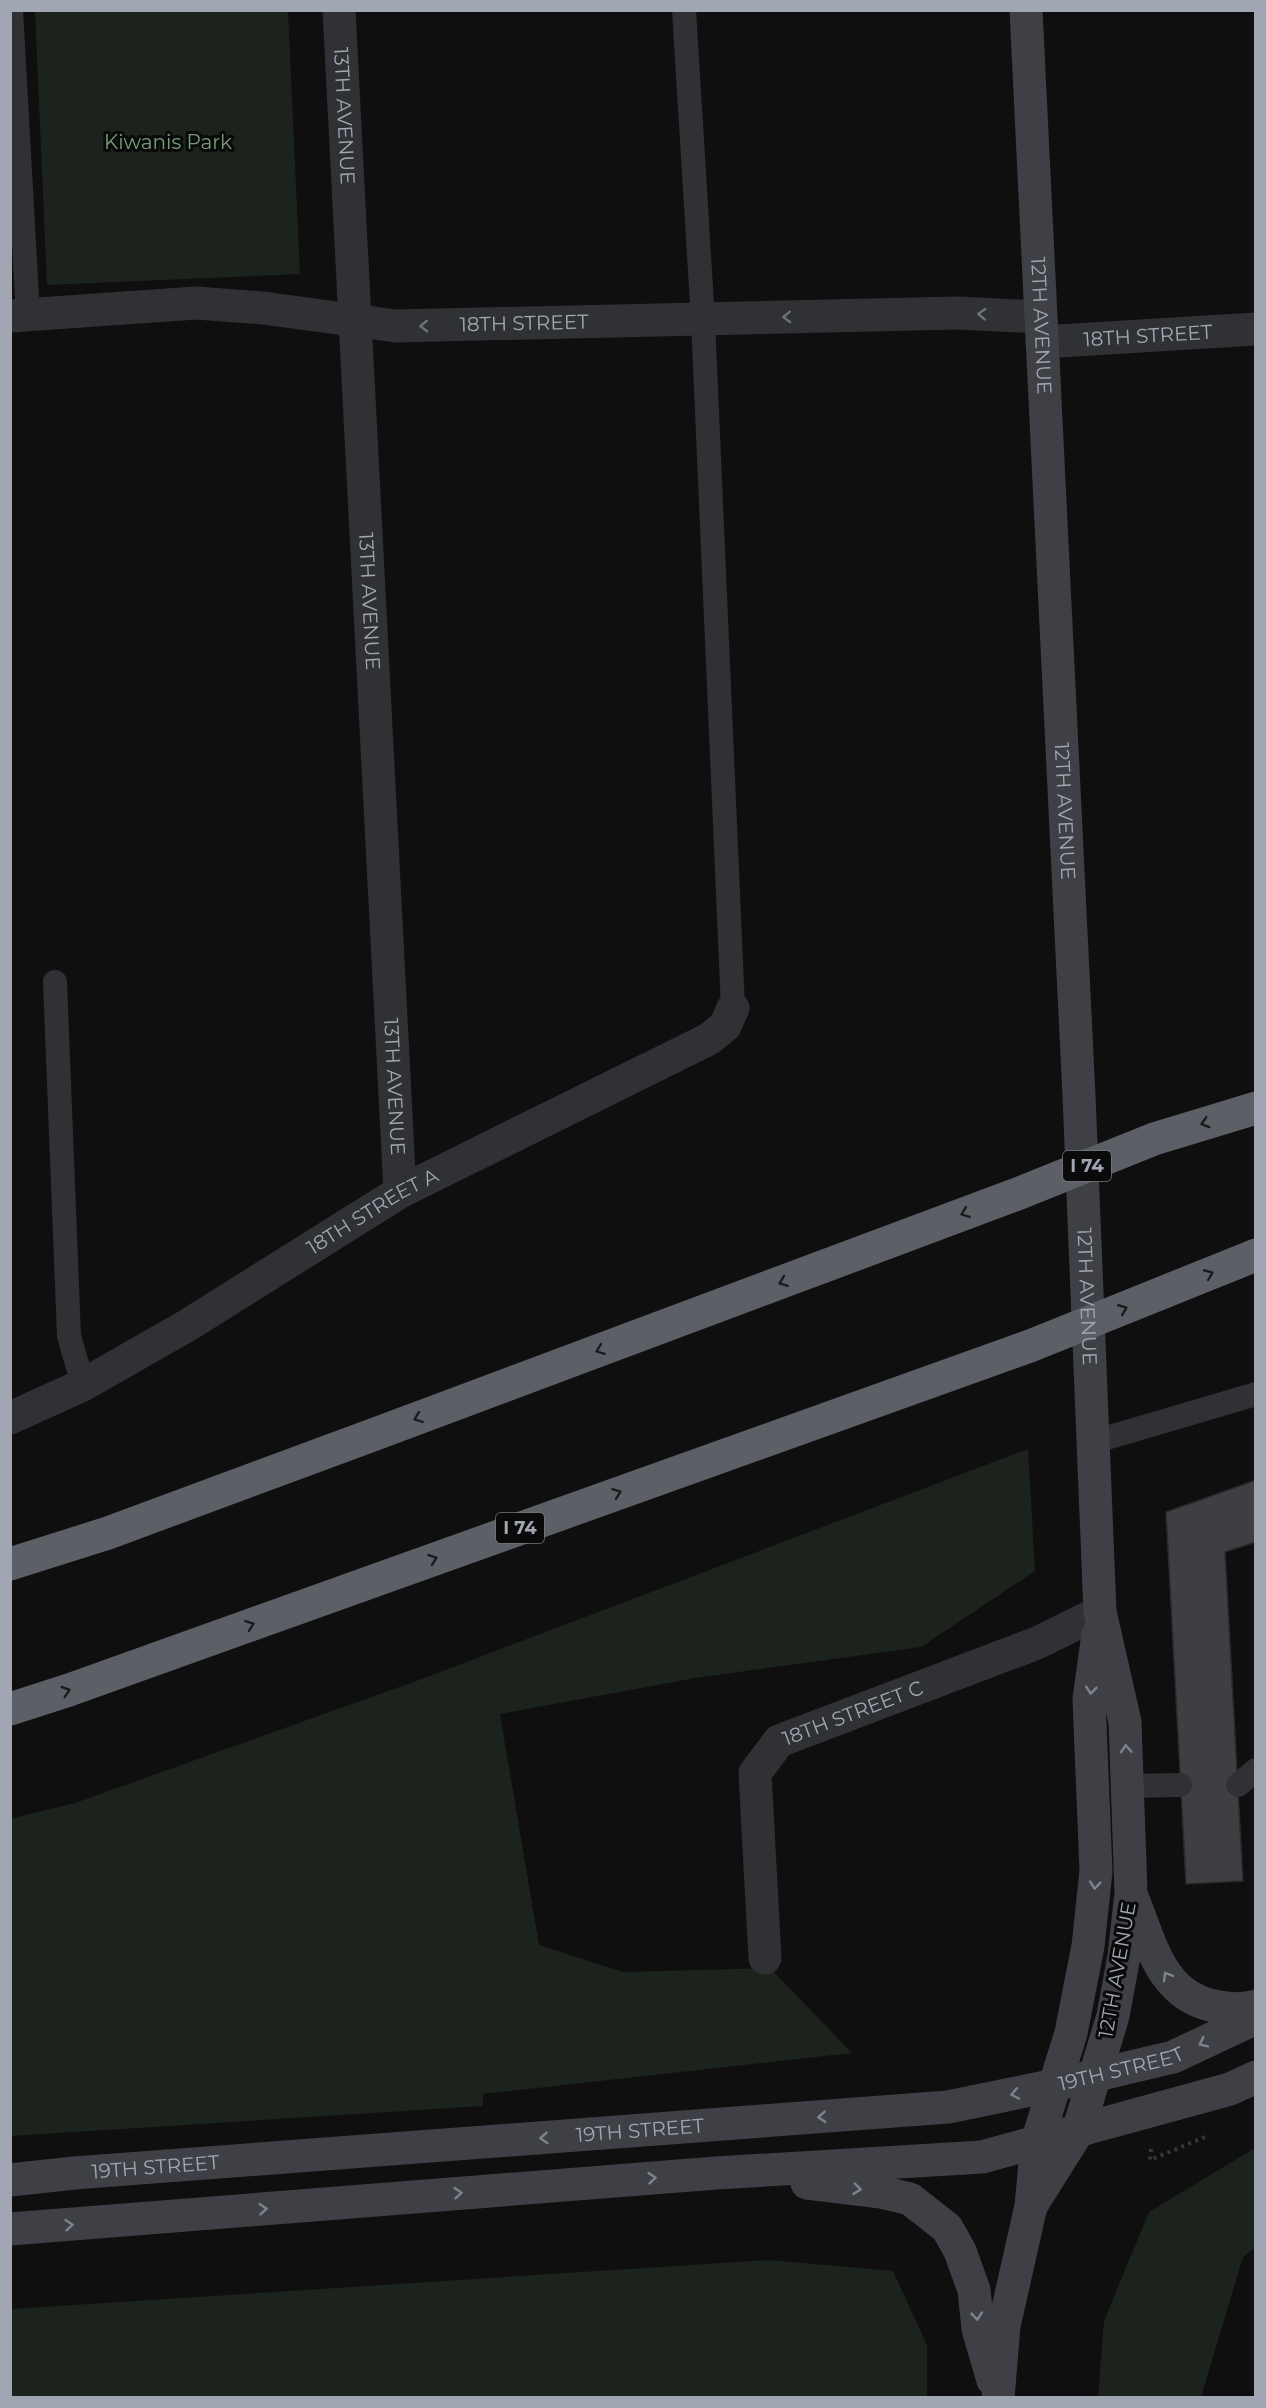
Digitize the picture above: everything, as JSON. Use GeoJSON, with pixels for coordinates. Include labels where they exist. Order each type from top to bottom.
{"type":"FeatureCollection","features":[{"type":"Feature","properties":{"kind":"highway","name":"I 74"},"geometry":{"type":"LineString","coordinates":[[10,1564],[118,1529],[1020,1192],[1154,1139],[1256,1108]]}},
{"type":"Feature","properties":{"kind":"highway","name":"I 74"},"geometry":{"type":"LineString","coordinates":[[10,1709],[69,1690],[1030,1346],[1256,1255]]}},
{"type":"Feature","properties":{"kind":"street","name":"13TH AVENUE"},"geometry":{"type":"LineString","coordinates":[[339,10],[400,1192]]}},
{"type":"Feature","properties":{"kind":"street","name":"12TH AVENUE"},"geometry":{"type":"LineString","coordinates":[[1026,10],[1079,1096],[1101,1612],[1125,1722],[1131,1893],[1124,1956],[1113,2016],[1078,2131],[1031,2206]]}},
{"type":"Feature","properties":{"kind":"street","name":"18TH STREET"},"geometry":{"type":"LineString","coordinates":[[19,316],[196,303],[263,308],[396,326],[958,312],[1041,329],[1256,329]]}},
{"type":"Feature","properties":{"kind":"street","name":"18TH STREET A"},"geometry":{"type":"LineString","coordinates":[[10,1418],[83,1385],[188,1325],[400,1192],[709,1039],[725,1026],[733,1008]]}},
{"type":"Feature","properties":{"kind":"street","name":"12TH AVENUE"},"geometry":{"type":"LineString","coordinates":[[998,2397],[1004,2326],[1031,2206],[1037,2142],[1071,2033],[1088,1946],[1096,1871],[1095,1785],[1089,1699],[1101,1612]]}},
{"type":"Feature","properties":{"kind":"street","name":"18TH STREET C"},"geometry":{"type":"LineString","coordinates":[[765,1958],[755,1773],[779,1741],[1037,1642],[1101,1612]]}},
{"type":"Feature","properties":{"kind":"street"},"geometry":{"type":"LineString","coordinates":[[1131,1893],[1158,1960],[1171,1984],[1182,1994],[1200,2003],[1236,2010],[1256,2006]]}},
{"type":"Feature","properties":{"kind":"street","name":"19TH STREET"},"geometry":{"type":"LineString","coordinates":[[10,2180],[74,2173],[948,2107],[1173,2057],[1256,2018]]}},
{"type":"Feature","properties":{"kind":"street"},"geometry":{"type":"LineString","coordinates":[[10,2229],[716,2173],[982,2157],[1230,2089],[1256,2077]]}},
{"type":"Feature","properties":{"kind":"street"},"geometry":{"type":"LineString","coordinates":[[716,2173],[880,2192],[910,2199],[933,2216],[947,2228],[960,2251],[974,2290],[978,2329],[998,2397]]}},
{"type":"Feature","properties":{"kind":"lane"},"geometry":{"type":"LineString","coordinates":[[11,10],[19,316]]}},
{"type":"Feature","properties":{"kind":"lane"},"geometry":{"type":"LineString","coordinates":[[684,10],[702,320],[733,1008]]}},
{"type":"Feature","properties":{"kind":"lane"},"geometry":{"type":"LineString","coordinates":[[55,982],[69,1336],[83,1385]]}},
{"type":"Feature","properties":{"kind":"lane"},"geometry":{"type":"LineString","coordinates":[[1093,1442],[1256,1394]]}},
{"type":"Feature","properties":{"kind":"lane"},"geometry":{"type":"LineString","coordinates":[[1128,1786],[1180,1785]]}},
{"type":"Feature","properties":{"kind":"green space","name":"Kiwanis Park"},"geometry":{"type":"Polygon","coordinates":[[[35,11],[288,11],[300,274],[47,285],[35,11]]]}},
{"type":"Feature","properties":{"kind":"green space"},"geometry":{"type":"Polygon","coordinates":[[[1028,1449],[1035,1571],[921,1647],[695,1678],[500,1714],[539,1945],[623,1972],[770,1968],[852,2053],[483,2094],[483,2106],[11,2136],[10,1819],[75,1803],[419,1680],[1028,1449]]]}},
{"type":"Feature","properties":{"kind":"green space"},"geometry":{"type":"Polygon","coordinates":[[[1255,2148],[1255,2248],[1243,2257],[1201,2397],[1098,2397],[1104,2321],[1149,2212],[1255,2148]]]}},
{"type":"Feature","properties":{"kind":"green space"},"geometry":{"type":"Polygon","coordinates":[[[769,2260],[893,2271],[927,2345],[927,2397],[11,2397],[11,2309],[769,2260]]]}},
{"type":"Feature","properties":{"kind":"building"},"geometry":{"type":"Polygon","coordinates":[[[1256,1480],[1256,1542],[1225,1552],[1243,1881],[1186,1884],[1166,1512],[1256,1480]]]}}]}
